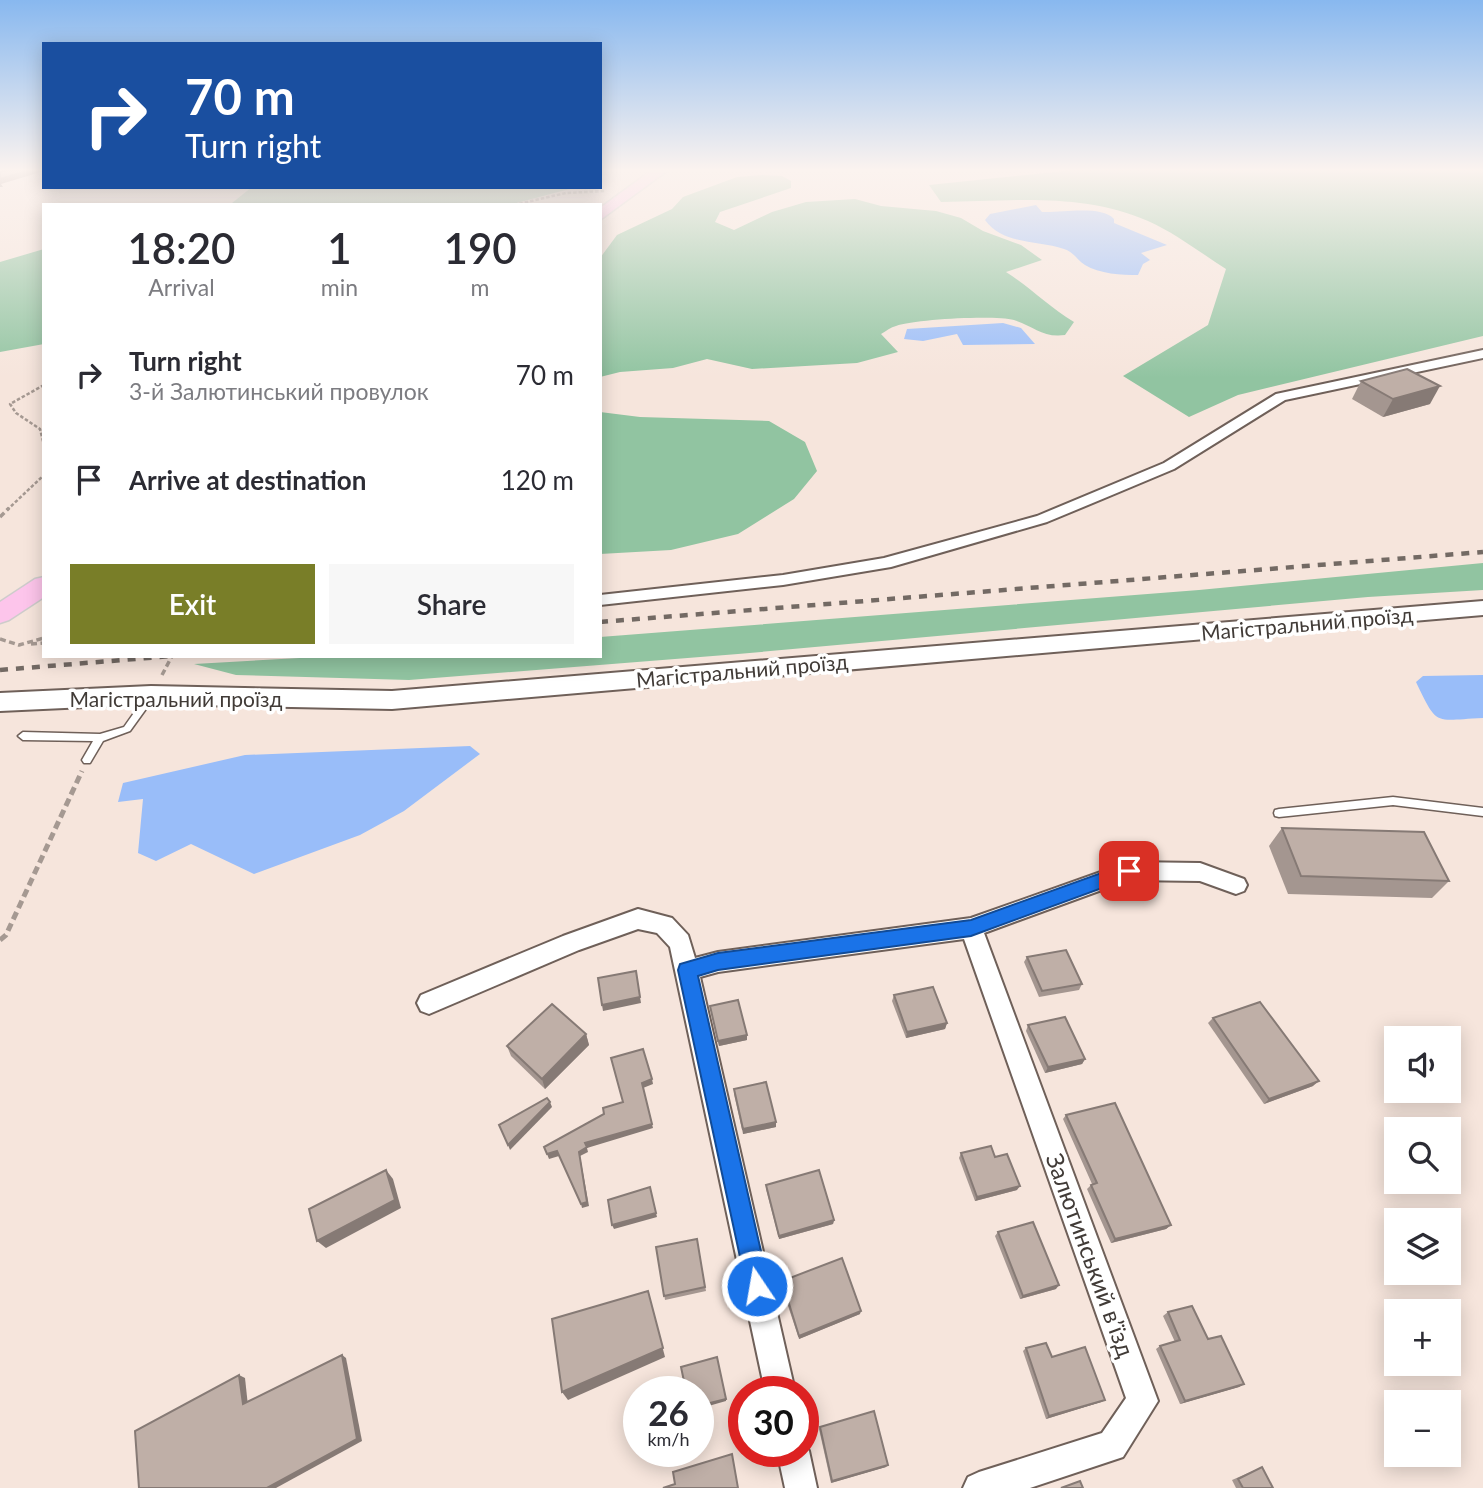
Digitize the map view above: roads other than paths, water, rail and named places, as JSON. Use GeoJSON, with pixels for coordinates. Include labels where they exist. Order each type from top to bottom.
{"type":"FeatureCollection","features":[{"type":"Feature","properties":{"kind":"main road"},"geometry":{"type":"LineString","coordinates":[[0,614],[42,586]]}},
{"type":"Feature","properties":{"kind":"main road","name":"Магістральний проїзд"},"geometry":{"type":"LineString","coordinates":[[0,702],[151,695],[392,700],[1483,608]]}},
{"type":"Feature","properties":{"kind":"street"},"geometry":{"type":"LineString","coordinates":[[602,600],[783,580],[885,563],[1042,519],[1107,492],[1169,466],[1281,397],[1483,354]]}},
{"type":"Feature","properties":{"kind":"street"},"geometry":{"type":"LineString","coordinates":[[687,970],[718,962],[971,928],[1129,871],[1200,872],[1236,885]]}},
{"type":"Feature","properties":{"kind":"street"},"geometry":{"type":"LineString","coordinates":[[429,1003],[571,943],[638,919],[664,925],[680,942],[777,1376]]}},
{"type":"Feature","properties":{"kind":"street","name":"Залютинський в’їзд"},"geometry":{"type":"LineString","coordinates":[[971,928],[1143,1401],[1112,1446],[979,1488]]}},
{"type":"Feature","properties":{"kind":"street"},"geometry":{"type":"LineString","coordinates":[[796,1467],[801,1488]]}},
{"type":"Feature","properties":{"kind":"lane"},"geometry":{"type":"LineString","coordinates":[[23,736],[100,738],[127,729],[151,695]]}},
{"type":"Feature","properties":{"kind":"lane"},"geometry":{"type":"LineString","coordinates":[[87,760],[100,738]]}},
{"type":"Feature","properties":{"kind":"lane"},"geometry":{"type":"LineString","coordinates":[[1279,813],[1393,801],[1483,811]]}},
{"type":"Feature","properties":{"kind":"water"},"geometry":{"type":"Polygon","coordinates":[[[1016,239],[1154,239],[1167,245],[1141,253],[1150,260],[1143,264],[1138,275],[1097,270],[1082,263],[1064,249],[1016,239]]]}},
{"type":"Feature","properties":{"kind":"water"},"geometry":{"type":"Polygon","coordinates":[[[1003,323],[1021,328],[1035,344],[963,345],[957,334],[923,341],[904,339],[907,329],[1003,323]]]}},
{"type":"Feature","properties":{"kind":"water"},"geometry":{"type":"Polygon","coordinates":[[[1483,675],[1483,718],[1439,718],[1429,707],[1416,682],[1423,676],[1483,675]]]}},
{"type":"Feature","properties":{"kind":"water"},"geometry":{"type":"Polygon","coordinates":[[[470,746],[480,754],[404,811],[360,835],[254,874],[191,844],[156,861],[138,853],[143,799],[118,802],[123,783],[245,755],[470,746]]]}},
{"type":"Feature","properties":{"kind":"railway"},"geometry":{"type":"LineString","coordinates":[[602,622],[1483,552]]}},
{"type":"Feature","properties":{"kind":"railway"},"geometry":{"type":"LineString","coordinates":[[0,670],[147,658]]}}]}
